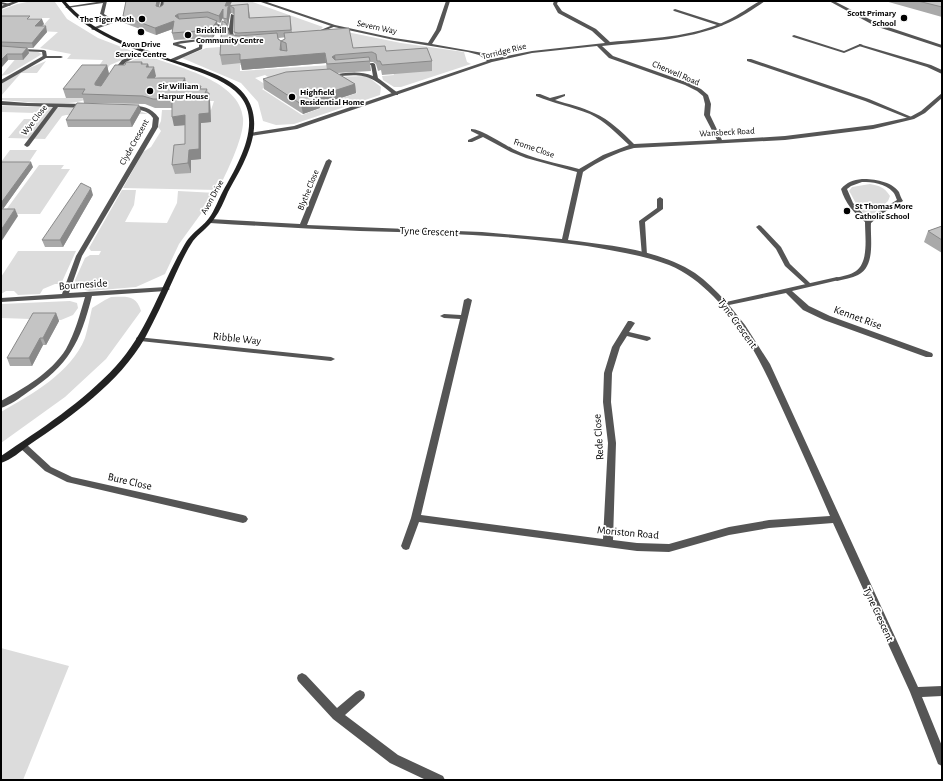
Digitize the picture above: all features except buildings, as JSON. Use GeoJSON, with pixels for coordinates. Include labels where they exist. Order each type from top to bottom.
{"type":"FeatureCollection","features":[{"type":"Feature","properties":{"kind":"street"},"geometry":{"type":"LineString","coordinates":[[1,8],[19,1]]}},
{"type":"Feature","properties":{"kind":"street","name":"Avon Drive"},"geometry":{"type":"LineString","coordinates":[[1,460],[72,411],[118,368],[140,340],[191,240],[210,221],[239,168],[251,134],[253,117],[250,107],[244,96],[232,85],[208,73],[121,42],[80,21],[63,1]]}},
{"type":"Feature","properties":{"kind":"street","name":"Severn Way"},"geometry":{"type":"LineString","coordinates":[[260,1],[334,26],[394,39],[468,51],[481,54],[491,61]]}},
{"type":"Feature","properties":{"kind":"street"},"geometry":{"type":"LineString","coordinates":[[429,45],[435,39],[445,14],[448,1]]}},
{"type":"Feature","properties":{"kind":"street"},"geometry":{"type":"LineString","coordinates":[[556,1],[555,4],[560,12],[594,30],[608,43]]}},
{"type":"Feature","properties":{"kind":"street","name":"Torridge Rise"},"geometry":{"type":"LineString","coordinates":[[251,134],[295,128],[491,61],[532,52],[679,36],[721,25],[763,1]]}},
{"type":"Feature","properties":{"kind":"street"},"geometry":{"type":"LineString","coordinates":[[831,1],[877,25],[942,47]]}},
{"type":"Feature","properties":{"kind":"street","name":"Cherwell Road"},"geometry":{"type":"LineString","coordinates":[[597,44],[611,57],[681,81],[699,90],[705,95],[708,104],[707,114],[720,141]]}},
{"type":"Feature","properties":{"kind":"street"},"geometry":{"type":"LineString","coordinates":[[861,45],[929,66],[942,72]]}},
{"type":"Feature","properties":{"kind":"street"},"geometry":{"type":"LineString","coordinates":[[1,82],[45,57],[61,57]]}},
{"type":"Feature","properties":{"kind":"street"},"geometry":{"type":"LineString","coordinates":[[538,95],[549,100],[586,111],[598,117],[611,125],[633,146]]}},
{"type":"Feature","properties":{"kind":"street"},"geometry":{"type":"LineString","coordinates":[[549,100],[563,95]]}},
{"type":"Feature","properties":{"kind":"street","name":"Wansbeck Road"},"geometry":{"type":"LineString","coordinates":[[580,170],[595,160],[633,146],[785,138],[873,127],[912,118],[923,112],[941,98]]}},
{"type":"Feature","properties":{"kind":"street"},"geometry":{"type":"LineString","coordinates":[[1,103],[96,107]]}},
{"type":"Feature","properties":{"kind":"street","name":"Wye Close"},"geometry":{"type":"LineString","coordinates":[[27,145],[56,106]]}},
{"type":"Feature","properties":{"kind":"street","name":"Clyde Crescent"},"geometry":{"type":"LineString","coordinates":[[65,296],[79,256],[155,126],[156,118],[153,111],[145,108],[122,107]]}},
{"type":"Feature","properties":{"kind":"street","name":"Frome Close"},"geometry":{"type":"LineString","coordinates":[[473,130],[528,158],[580,170]]}},
{"type":"Feature","properties":{"kind":"street"},"geometry":{"type":"LineString","coordinates":[[470,141],[484,136]]}},
{"type":"Feature","properties":{"kind":"street","name":"Blythe Close"},"geometry":{"type":"LineString","coordinates":[[304,226],[329,161]]}},
{"type":"Feature","properties":{"kind":"street"},"geometry":{"type":"LineString","coordinates":[[565,240],[580,170]]}},
{"type":"Feature","properties":{"kind":"street","name":"Tyne Crescent"},"geometry":{"type":"LineString","coordinates":[[210,221],[495,234],[565,240],[644,255],[681,268],[693,275],[714,291],[726,304],[749,335],[766,364],[915,692],[942,760]]}},
{"type":"Feature","properties":{"kind":"street"},"geometry":{"type":"LineString","coordinates":[[726,304],[837,279]]}},
{"type":"Feature","properties":{"kind":"street","name":"Bourneside"},"geometry":{"type":"LineString","coordinates":[[1,300],[166,289]]}},
{"type":"Feature","properties":{"kind":"street","name":"Kennet Rise"},"geometry":{"type":"LineString","coordinates":[[787,290],[806,308],[929,355]]}},
{"type":"Feature","properties":{"kind":"street"},"geometry":{"type":"LineString","coordinates":[[1,405],[35,384],[58,365],[75,340],[89,294]]}},
{"type":"Feature","properties":{"kind":"street"},"geometry":{"type":"LineString","coordinates":[[406,546],[416,518],[468,300]]}},
{"type":"Feature","properties":{"kind":"street"},"geometry":{"type":"LineString","coordinates":[[444,316],[463,317]]}},
{"type":"Feature","properties":{"kind":"street","name":"Rede Close"},"geometry":{"type":"LineString","coordinates":[[608,543],[612,444],[606,402],[608,373],[616,347],[631,323]]}},
{"type":"Feature","properties":{"kind":"street"},"geometry":{"type":"LineString","coordinates":[[625,333],[647,339]]}},
{"type":"Feature","properties":{"kind":"street","name":"Ribble Way"},"geometry":{"type":"LineString","coordinates":[[140,340],[331,359]]}},
{"type":"Feature","properties":{"kind":"street","name":"Bure Close"},"geometry":{"type":"LineString","coordinates":[[23,446],[48,469],[70,480],[243,519]]}},
{"type":"Feature","properties":{"kind":"street","name":"Moriston Road"},"geometry":{"type":"LineString","coordinates":[[416,518],[637,547],[669,548],[729,531],[836,519]]}},
{"type":"Feature","properties":{"kind":"street"},"geometry":{"type":"LineString","coordinates":[[302,678],[337,715],[394,759],[440,780]]}},
{"type":"Feature","properties":{"kind":"street"},"geometry":{"type":"LineString","coordinates":[[915,692],[942,691]]}},
{"type":"Feature","properties":{"kind":"street"},"geometry":{"type":"LineString","coordinates":[[337,715],[360,695]]}},
{"type":"Feature","properties":{"kind":"lane"},"geometry":{"type":"LineString","coordinates":[[67,7],[105,1],[102,14],[111,20],[111,23],[93,28]]}},
{"type":"Feature","properties":{"kind":"lane"},"geometry":{"type":"LineString","coordinates":[[161,12],[163,1]]}},
{"type":"Feature","properties":{"kind":"lane"},"geometry":{"type":"LineString","coordinates":[[1,3],[9,5]]}},
{"type":"Feature","properties":{"kind":"lane"},"geometry":{"type":"LineString","coordinates":[[676,10],[721,25]]}},
{"type":"Feature","properties":{"kind":"lane"},"geometry":{"type":"LineString","coordinates":[[232,14],[232,41],[239,43]]}},
{"type":"Feature","properties":{"kind":"lane"},"geometry":{"type":"LineString","coordinates":[[202,23],[209,22],[231,30]]}},
{"type":"Feature","properties":{"kind":"lane"},"geometry":{"type":"LineString","coordinates":[[309,35],[334,26]]}},
{"type":"Feature","properties":{"kind":"lane"},"geometry":{"type":"LineString","coordinates":[[794,36],[844,52],[861,45]]}},
{"type":"Feature","properties":{"kind":"lane"},"geometry":{"type":"LineString","coordinates":[[174,60],[201,48],[201,40],[174,44],[185,48]]}},
{"type":"Feature","properties":{"kind":"lane"},"geometry":{"type":"LineString","coordinates":[[1,48],[44,51],[45,57]]}},
{"type":"Feature","properties":{"kind":"lane"},"geometry":{"type":"LineString","coordinates":[[109,79],[118,66],[124,61],[147,51]]}},
{"type":"Feature","properties":{"kind":"lane"},"geometry":{"type":"LineString","coordinates":[[749,60],[867,100],[912,118]]}},
{"type":"Feature","properties":{"kind":"lane"},"geometry":{"type":"LineString","coordinates":[[358,65],[373,64],[376,78]]}},
{"type":"Feature","properties":{"kind":"lane"},"geometry":{"type":"LineString","coordinates":[[323,77],[366,73],[376,78],[396,94]]}},
{"type":"Feature","properties":{"kind":"lane"},"geometry":{"type":"LineString","coordinates":[[858,180],[874,181],[888,186],[896,192],[900,201],[881,212],[868,222],[858,214],[846,196],[844,189],[848,183],[858,180]]}},
{"type":"Feature","properties":{"kind":"lane"},"geometry":{"type":"LineString","coordinates":[[644,255],[642,221],[660,209],[660,199]]}},
{"type":"Feature","properties":{"kind":"lane"},"geometry":{"type":"LineString","coordinates":[[837,279],[858,273],[866,265],[868,253],[868,222]]}},
{"type":"Feature","properties":{"kind":"lane"},"geometry":{"type":"LineString","coordinates":[[759,227],[780,248],[787,265],[809,285]]}},
{"type":"Feature","properties":{"kind":"shaded area"},"geometry":{"type":"Polygon","coordinates":[[[32,1],[55,2],[67,19],[98,38],[132,51],[133,53],[131,56],[110,65],[104,73],[94,73],[103,60],[67,59],[71,54],[40,48],[58,32],[38,31],[50,18],[1,18],[1,10],[17,4],[32,1]]]}},
{"type":"Feature","properties":{"kind":"shaded area"},"geometry":{"type":"Polygon","coordinates":[[[182,1],[250,1],[323,27],[301,37],[279,38],[237,12],[182,1]]]}},
{"type":"Feature","properties":{"kind":"shaded area"},"geometry":{"type":"Polygon","coordinates":[[[337,30],[401,43],[464,52],[467,62],[471,64],[401,87],[394,87],[383,80],[382,76],[394,75],[387,55],[301,41],[337,30]]]}},
{"type":"Feature","properties":{"kind":"shaded area"},"geometry":{"type":"Polygon","coordinates":[[[279,43],[249,65],[240,65],[240,71],[331,65],[332,74],[309,77],[299,71],[271,79],[265,75],[255,78],[268,86],[262,89],[302,115],[321,108],[318,106],[357,93],[333,77],[367,76],[381,87],[380,95],[294,124],[276,125],[263,121],[258,102],[241,83],[182,58],[206,48],[279,43]]]}},
{"type":"Feature","properties":{"kind":"shaded area"},"geometry":{"type":"Polygon","coordinates":[[[23,50],[36,51],[42,54],[9,74],[1,76],[23,50]]]}},
{"type":"Feature","properties":{"kind":"shaded area"},"geometry":{"type":"Polygon","coordinates":[[[145,57],[151,57],[192,71],[207,78],[220,85],[231,94],[239,105],[243,118],[241,135],[226,175],[218,190],[123,188],[143,152],[151,147],[161,131],[158,127],[161,121],[162,110],[211,110],[214,101],[208,101],[158,82],[160,78],[155,77],[156,76],[119,73],[124,66],[130,62],[145,57]]]}},
{"type":"Feature","properties":{"kind":"shaded area"},"geometry":{"type":"Polygon","coordinates":[[[46,61],[37,73],[21,73],[1,96],[1,84],[22,71],[46,61]]]}},
{"type":"Feature","properties":{"kind":"shaded area"},"geometry":{"type":"Polygon","coordinates":[[[1,98],[87,98],[72,103],[60,103],[1,100],[1,98]]]}},
{"type":"Feature","properties":{"kind":"shaded area"},"geometry":{"type":"Polygon","coordinates":[[[1,106],[133,109],[148,114],[66,115],[62,116],[45,139],[8,138],[24,119],[32,119],[36,113],[1,112],[1,106]]]}},
{"type":"Feature","properties":{"kind":"shaded area"},"geometry":{"type":"Polygon","coordinates":[[[10,150],[37,150],[29,162],[1,162],[10,150]]]}},
{"type":"Feature","properties":{"kind":"shaded area"},"geometry":{"type":"Polygon","coordinates":[[[39,165],[64,165],[61,169],[70,169],[40,214],[3,214],[39,165]]]}},
{"type":"Feature","properties":{"kind":"shaded area"},"geometry":{"type":"Polygon","coordinates":[[[870,184],[882,187],[890,196],[888,201],[871,216],[860,210],[849,191],[852,187],[870,184]]]}},
{"type":"Feature","properties":{"kind":"shaded area"},"geometry":{"type":"Polygon","coordinates":[[[122,190],[136,190],[134,205],[125,222],[167,223],[177,203],[178,191],[216,193],[179,244],[165,274],[136,287],[89,291],[81,289],[76,284],[75,280],[85,258],[90,255],[99,255],[101,251],[91,251],[89,248],[122,190]]]}},
{"type":"Feature","properties":{"kind":"shaded area"},"geometry":{"type":"Polygon","coordinates":[[[18,251],[76,251],[61,284],[55,284],[43,289],[40,294],[18,295],[14,291],[6,291],[1,294],[1,277],[18,251]]]}},
{"type":"Feature","properties":{"kind":"shaded area"},"geometry":{"type":"Polygon","coordinates":[[[111,297],[126,297],[133,299],[141,311],[106,359],[65,397],[1,443],[1,412],[38,390],[70,362],[79,350],[85,338],[92,308],[111,297]]]}},
{"type":"Feature","properties":{"kind":"shaded area"},"geometry":{"type":"Polygon","coordinates":[[[70,301],[77,303],[78,308],[73,315],[61,320],[1,318],[1,304],[70,301]]]}},
{"type":"Feature","properties":{"kind":"shaded area"},"geometry":{"type":"Polygon","coordinates":[[[1,648],[69,666],[23,780],[1,780],[1,648]]]}},
{"type":"Feature","properties":{"kind":"place","name":"Scott Primary School"},"geometry":{"type":"Point","coordinates":[904,18]}},
{"type":"Feature","properties":{"kind":"place","name":"The Tiger Moth"},"geometry":{"type":"Point","coordinates":[142,19]}},
{"type":"Feature","properties":{"kind":"place","name":"Avon Drive Service Centre"},"geometry":{"type":"Point","coordinates":[141,32]}},
{"type":"Feature","properties":{"kind":"place","name":"Brickhill Community Centre"},"geometry":{"type":"Point","coordinates":[188,35]}},
{"type":"Feature","properties":{"kind":"place","name":"Sir William Harpur House"},"geometry":{"type":"Point","coordinates":[150,91]}},
{"type":"Feature","properties":{"kind":"place","name":"Highfield Residential Home"},"geometry":{"type":"Point","coordinates":[292,97]}},
{"type":"Feature","properties":{"kind":"place","name":"St Thomas More Catholic School"},"geometry":{"type":"Point","coordinates":[847,211]}}]}
